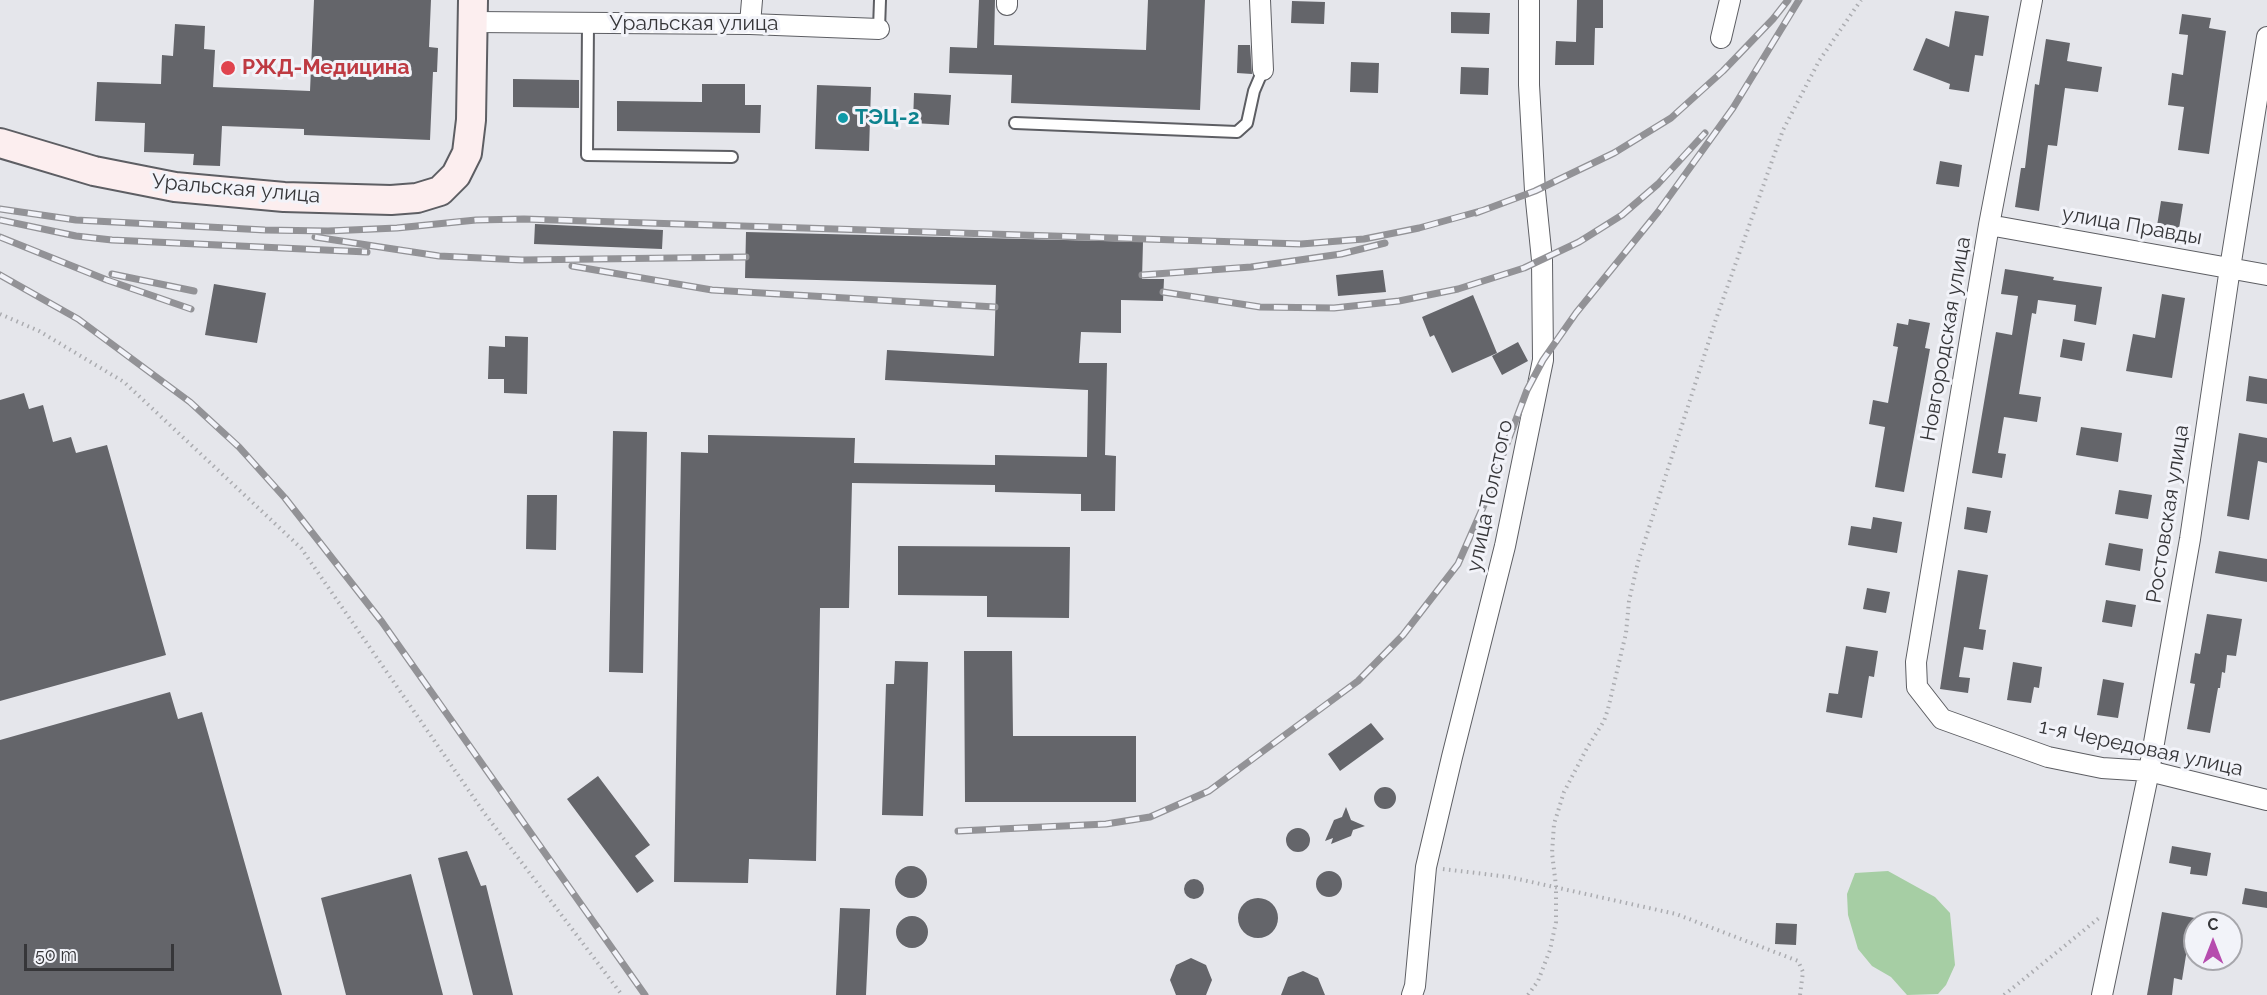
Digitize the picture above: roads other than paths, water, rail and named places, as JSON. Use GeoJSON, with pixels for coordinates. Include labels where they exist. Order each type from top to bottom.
{"type":"FeatureCollection","features":[{"type":"Feature","properties":{"kind":"street"},"geometry":{"type":"LineString","coordinates":[[750,24],[752,0]]}},
{"type":"Feature","properties":{"kind":"street"},"geometry":{"type":"LineString","coordinates":[[1260,0],[1263,70]]}},
{"type":"Feature","properties":{"kind":"street","name":"улица Толстого"},"geometry":{"type":"LineString","coordinates":[[1413,995],[1426,867],[1505,546],[1543,360],[1542,260],[1529,85],[1528,0]]}},
{"type":"Feature","properties":{"kind":"street"},"geometry":{"type":"LineString","coordinates":[[1721,38],[1730,0]]}},
{"type":"Feature","properties":{"kind":"street","name":"Новгородская улица"},"geometry":{"type":"LineString","coordinates":[[1917,687],[1916,662],[1989,225],[2032,0]]}},
{"type":"Feature","properties":{"kind":"street","name":"Уральская улица"},"geometry":{"type":"LineString","coordinates":[[0,143],[94,171],[175,187],[284,197],[391,200],[417,198],[440,191],[456,175],[467,153],[471,120],[473,11],[588,24],[750,24],[879,29]]}},
{"type":"Feature","properties":{"kind":"street","name":"Ростовская улица"},"geometry":{"type":"LineString","coordinates":[[2102,995],[2149,771],[2190,539],[2267,37]]}},
{"type":"Feature","properties":{"kind":"street","name":"улица Правды"},"geometry":{"type":"LineString","coordinates":[[1989,225],[2267,275]]}},
{"type":"Feature","properties":{"kind":"street","name":"1-я Чередовая улица"},"geometry":{"type":"LineString","coordinates":[[1917,687],[1942,719],[2048,757],[2102,768],[2149,771],[2267,800]]}},
{"type":"Feature","properties":{"kind":"lane"},"geometry":{"type":"LineString","coordinates":[[879,29],[880,0]]}},
{"type":"Feature","properties":{"kind":"lane"},"geometry":{"type":"LineString","coordinates":[[588,24],[587,155],[732,157]]}},
{"type":"Feature","properties":{"kind":"lane"},"geometry":{"type":"LineString","coordinates":[[1015,123],[1237,132],[1247,123],[1254,91],[1263,70]]}},
{"type":"Feature","properties":{"kind":"railway"},"geometry":{"type":"LineString","coordinates":[[1476,213],[1535,191],[1614,153],[1671,118],[1723,71],[1788,0]]}},
{"type":"Feature","properties":{"kind":"railway"},"geometry":{"type":"LineString","coordinates":[[958,831],[1106,824],[1150,817],[1209,791],[1358,681],[1403,635],[1458,564],[1484,505],[1527,390],[1543,360],[1576,313],[1658,212],[1733,108],[1799,0]]}},
{"type":"Feature","properties":{"kind":"railway"},"geometry":{"type":"LineString","coordinates":[[1163,292],[1260,307],[1334,308],[1399,301],[1458,289],[1524,268],[1579,242],[1622,215],[1658,184],[1705,133]]}},
{"type":"Feature","properties":{"kind":"railway"},"geometry":{"type":"LineString","coordinates":[[0,209],[76,220],[265,230],[328,231],[397,228],[476,220],[524,219],[1301,244],[1364,239],[1419,228],[1484,210]]}},
{"type":"Feature","properties":{"kind":"railway"},"geometry":{"type":"LineString","coordinates":[[0,220],[76,236],[112,240],[367,252]]}},
{"type":"Feature","properties":{"kind":"railway"},"geometry":{"type":"LineString","coordinates":[[0,237],[107,280],[191,309]]}},
{"type":"Feature","properties":{"kind":"railway"},"geometry":{"type":"LineString","coordinates":[[315,237],[439,256],[522,260],[746,257]]}},
{"type":"Feature","properties":{"kind":"railway"},"geometry":{"type":"LineString","coordinates":[[1142,275],[1251,267],[1341,254],[1385,243]]}},
{"type":"Feature","properties":{"kind":"railway"},"geometry":{"type":"LineString","coordinates":[[572,266],[712,290],[995,307]]}},
{"type":"Feature","properties":{"kind":"railway"},"geometry":{"type":"LineString","coordinates":[[112,274],[194,291]]}},
{"type":"Feature","properties":{"kind":"railway"},"geometry":{"type":"LineString","coordinates":[[0,275],[78,319],[190,402],[239,447],[285,498],[382,622],[645,995]]}},
{"type":"Feature","properties":{"kind":"place","name":"РЖД-Медицина"},"geometry":{"type":"Point","coordinates":[228,68]}},
{"type":"Feature","properties":{"kind":"place","name":"ТЭЦ-2"},"geometry":{"type":"Point","coordinates":[843,118]}}]}
